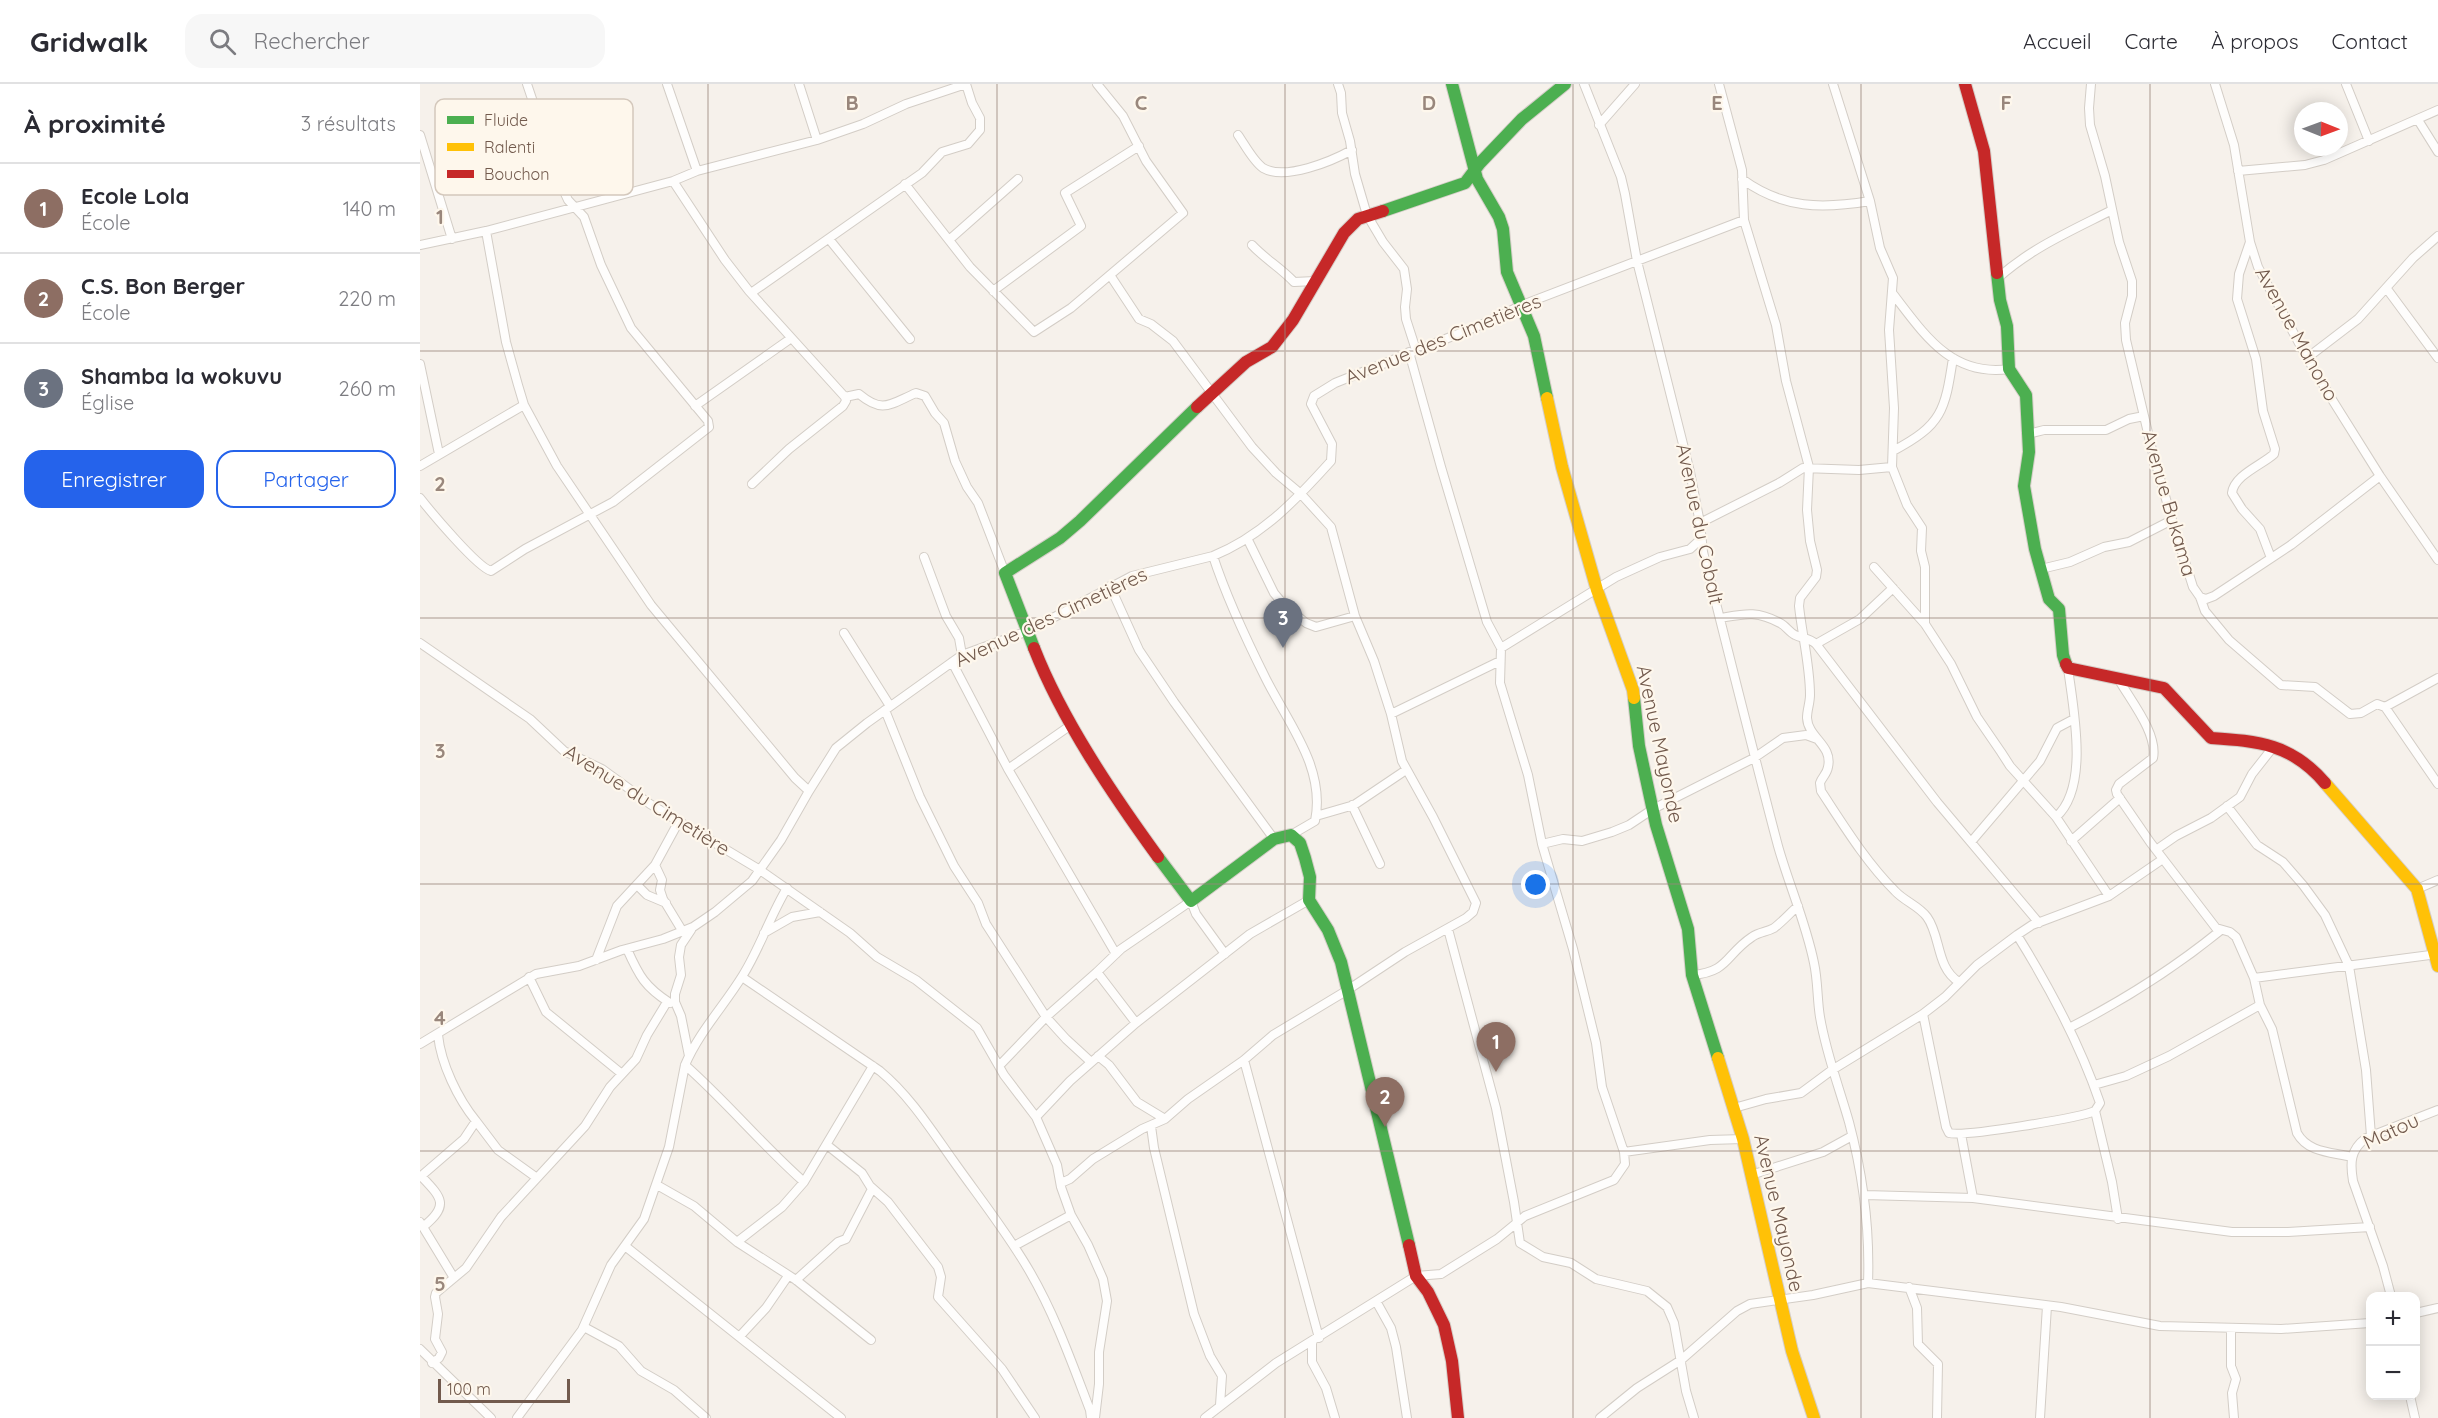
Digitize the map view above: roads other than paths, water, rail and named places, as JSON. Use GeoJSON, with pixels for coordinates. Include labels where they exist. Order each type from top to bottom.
{"type":"FeatureCollection","features":[{"type":"Feature","properties":{"kind":"street"},"geometry":{"type":"LineString","coordinates":[[527,84],[532,99]]}},
{"type":"Feature","properties":{"kind":"street"},"geometry":{"type":"LineString","coordinates":[[667,84],[697,171]]}},
{"type":"Feature","properties":{"kind":"street"},"geometry":{"type":"LineString","coordinates":[[799,84],[818,140]]}},
{"type":"Feature","properties":{"kind":"street"},"geometry":{"type":"LineString","coordinates":[[633,191],[697,171],[818,140],[863,124],[938,88],[966,84],[980,118],[980,130],[968,144],[942,152],[922,173],[751,293]]}},
{"type":"Feature","properties":{"kind":"street"},"geometry":{"type":"LineString","coordinates":[[905,184],[993,291],[1034,332],[1071,308],[1183,213],[1146,161],[1123,116],[1097,84]]}},
{"type":"Feature","properties":{"kind":"street"},"geometry":{"type":"LineString","coordinates":[[1210,1416],[1220,1405],[1276,1363],[1416,1276],[1440,1274],[1497,1239],[1525,1216],[1614,1180],[1625,1164],[1624,1152],[1602,1087],[1589,1009],[1542,844],[1528,775],[1500,683],[1501,648],[1487,622],[1413,351],[1406,320],[1407,289],[1404,269],[1383,242],[1367,215],[1355,174],[1338,84]]}},
{"type":"Feature","properties":{"kind":"street","name":"Avenue Mayonde"},"geometry":{"type":"LineString","coordinates":[[1452,84],[1475,170],[1484,192],[1499,217],[1504,237],[1507,272],[1538,350],[1559,456],[1597,590],[1633,690],[1639,746],[1653,809],[1688,929],[1692,975],[1743,1139],[1792,1351],[1814,1418]]}},
{"type":"Feature","properties":{"kind":"street"},"geometry":{"type":"LineString","coordinates":[[1005,573],[1060,538],[1211,393],[1246,362],[1272,347],[1286,330],[1344,233],[1359,219],[1465,183],[1522,119],[1564,84]]}},
{"type":"Feature","properties":{"kind":"street","name":"Avenue du Cobalt"},"geometry":{"type":"LineString","coordinates":[[1584,84],[1621,177],[1637,261],[1681,429],[1700,523],[1701,539],[1754,758],[1783,864],[1815,966],[1820,1016],[1865,1195],[1868,1283]]}},
{"type":"Feature","properties":{"kind":"street"},"geometry":{"type":"LineString","coordinates":[[1599,125],[1635,84]]}},
{"type":"Feature","properties":{"kind":"street"},"geometry":{"type":"LineString","coordinates":[[1719,84],[1740,161],[1744,220],[1776,325],[1785,381],[1809,467],[1807,510],[1810,541],[1817,570],[1816,577],[1800,598],[1802,637],[1809,678],[1810,697],[1807,717],[1809,728],[1826,749],[1829,759],[1828,770],[1820,783],[1821,791],[1879,874],[1897,894],[1926,916],[1931,923],[1943,960],[1954,980],[1959,982]]}},
{"type":"Feature","properties":{"kind":"street"},"geometry":{"type":"LineString","coordinates":[[1833,84],[1870,201],[1880,249],[1893,278],[1889,330],[1893,385],[1892,467],[1907,505],[1922,528],[1925,624]]}},
{"type":"Feature","properties":{"kind":"street"},"geometry":{"type":"LineString","coordinates":[[1965,84],[1984,151],[2000,300],[2007,326],[2009,369],[2026,395],[2028,464],[2024,486],[2049,598],[2059,609],[2063,655],[2068,668],[2077,766],[2075,783],[2066,804],[2056,817]]}},
{"type":"Feature","properties":{"kind":"street","name":"Avenue Bukama"},"geometry":{"type":"LineString","coordinates":[[2091,84],[2090,125],[2119,242],[2132,281],[2132,296],[2125,323],[2126,340],[2172,520],[2193,587],[2205,611],[2229,640],[2281,685],[2315,687],[2350,714],[2361,713],[2377,704],[2385,707]]}},
{"type":"Feature","properties":{"kind":"street","name":"Avenue Manono"},"geometry":{"type":"LineString","coordinates":[[2214,84],[2234,145],[2250,242],[2258,267],[2307,358],[2380,476],[2438,560]]}},
{"type":"Feature","properties":{"kind":"street"},"geometry":{"type":"LineString","coordinates":[[2346,84],[2369,141]]}},
{"type":"Feature","properties":{"kind":"street"},"geometry":{"type":"LineString","coordinates":[[2238,171],[2315,163],[2438,110]]}},
{"type":"Feature","properties":{"kind":"street"},"geometry":{"type":"LineString","coordinates":[[2418,120],[2438,152]]}},
{"type":"Feature","properties":{"kind":"street"},"geometry":{"type":"LineString","coordinates":[[420,135],[435,184]]}},
{"type":"Feature","properties":{"kind":"street"},"geometry":{"type":"LineString","coordinates":[[1238,135],[1258,163],[1272,171],[1285,172],[1308,168],[1334,160],[1352,150]]}},
{"type":"Feature","properties":{"kind":"street"},"geometry":{"type":"LineString","coordinates":[[993,291],[1081,226],[1065,193],[1138,146]]}},
{"type":"Feature","properties":{"kind":"street"},"geometry":{"type":"LineString","coordinates":[[949,240],[1018,179]]}},
{"type":"Feature","properties":{"kind":"street"},"geometry":{"type":"LineString","coordinates":[[1743,179],[1757,190],[1789,203],[1817,205],[1870,201]]}},
{"type":"Feature","properties":{"kind":"street"},"geometry":{"type":"LineString","coordinates":[[673,180],[725,260],[751,293],[790,339],[845,397],[846,401],[843,406],[789,449],[752,483]]}},
{"type":"Feature","properties":{"kind":"street"},"geometry":{"type":"LineString","coordinates":[[438,195],[452,239]]}},
{"type":"Feature","properties":{"kind":"street"},"geometry":{"type":"LineString","coordinates":[[420,498],[489,571],[525,549],[614,502],[709,427],[709,422],[632,328],[616,301],[586,221],[566,195]]}},
{"type":"Feature","properties":{"kind":"street"},"geometry":{"type":"LineString","coordinates":[[420,245],[486,231],[616,195]]}},
{"type":"Feature","properties":{"kind":"street"},"geometry":{"type":"LineString","coordinates":[[1998,278],[2013,264],[2038,248],[2112,210]]}},
{"type":"Feature","properties":{"kind":"street","name":"Avenue des Cimetières"},"geometry":{"type":"LineString","coordinates":[[420,1044],[529,977],[546,971],[579,966],[683,932],[735,897],[760,870],[782,840],[809,790],[836,748],[887,708],[962,655],[1028,631],[1110,586],[1153,570],[1213,556],[1271,523],[1331,461],[1332,444],[1311,404],[1312,398],[1335,383],[1483,324],[1522,305],[1744,220]]}},
{"type":"Feature","properties":{"kind":"street"},"geometry":{"type":"LineString","coordinates":[[486,231],[506,342],[524,405],[557,466],[651,604],[779,759],[809,790]]}},
{"type":"Feature","properties":{"kind":"street"},"geometry":{"type":"LineString","coordinates":[[2307,358],[2349,326],[2413,258],[2438,236]]}},
{"type":"Feature","properties":{"kind":"street"},"geometry":{"type":"LineString","coordinates":[[829,239],[910,339]]}},
{"type":"Feature","properties":{"kind":"street"},"geometry":{"type":"LineString","coordinates":[[2250,242],[2239,274],[2236,299],[2256,359],[2263,411],[2275,450],[2269,459],[2237,482],[2232,493],[2242,509],[2255,520],[2271,558]]}},
{"type":"Feature","properties":{"kind":"street"},"geometry":{"type":"LineString","coordinates":[[1252,245],[1294,282],[1315,281]]}},
{"type":"Feature","properties":{"kind":"street"},"geometry":{"type":"LineString","coordinates":[[1060,1183],[1070,1179],[1094,1159],[1166,1119],[1188,1099],[1244,1060],[1273,1035],[1347,991],[1395,958],[1448,929],[1473,912],[1476,903],[1398,753],[1391,714],[1374,661],[1355,616],[1334,532],[1301,494],[1276,473],[1252,447],[1173,341],[1151,324],[1139,319],[1110,275]]}},
{"type":"Feature","properties":{"kind":"street"},"geometry":{"type":"LineString","coordinates":[[2386,289],[2414,323],[2438,358]]}},
{"type":"Feature","properties":{"kind":"street"},"geometry":{"type":"LineString","coordinates":[[1893,294],[1932,343],[1953,358],[1986,370],[2009,369]]}},
{"type":"Feature","properties":{"kind":"street"},"geometry":{"type":"LineString","coordinates":[[695,406],[790,339]]}},
{"type":"Feature","properties":{"kind":"street"},"geometry":{"type":"LineString","coordinates":[[1893,452],[1919,437],[1936,420],[1945,400],[1953,358]]}},
{"type":"Feature","properties":{"kind":"street"},"geometry":{"type":"LineString","coordinates":[[420,364],[439,454]]}},
{"type":"Feature","properties":{"kind":"street"},"geometry":{"type":"LineString","coordinates":[[845,397],[859,394],[868,403],[884,407],[916,393],[925,396],[944,423],[956,461],[967,487],[978,503],[1020,617],[1028,631],[1047,682],[1071,725],[1140,832],[1191,901],[1196,914],[1225,954]]}},
{"type":"Feature","properties":{"kind":"street"},"geometry":{"type":"LineString","coordinates":[[420,466],[524,405]]}},
{"type":"Feature","properties":{"kind":"street"},"geometry":{"type":"LineString","coordinates":[[2028,435],[2044,430],[2106,430],[2129,419],[2144,416]]}},
{"type":"Feature","properties":{"kind":"street"},"geometry":{"type":"LineString","coordinates":[[1700,523],[1779,483],[1796,471],[1809,467],[1859,470],[1892,467]]}},
{"type":"Feature","properties":{"kind":"street"},"geometry":{"type":"LineString","coordinates":[[2200,597],[2206,599],[2214,596],[2271,558],[2380,476]]}},
{"type":"Feature","properties":{"kind":"street"},"geometry":{"type":"LineString","coordinates":[[2041,569],[2070,562],[2104,547],[2129,542],[2172,520]]}},
{"type":"Feature","properties":{"kind":"street"},"geometry":{"type":"LineString","coordinates":[[1247,538],[1274,593],[1284,605],[1306,623],[1316,627],[1355,616]]}},
{"type":"Feature","properties":{"kind":"street"},"geometry":{"type":"LineString","coordinates":[[1501,648],[1538,623],[1616,577],[1660,557],[1690,549],[1701,539]]}},
{"type":"Feature","properties":{"kind":"street"},"geometry":{"type":"LineString","coordinates":[[999,1066],[1046,1017],[1120,949],[1191,901],[1274,839],[1291,835],[1314,823],[1316,816],[1315,780],[1309,760],[1240,626],[1213,556]]}},
{"type":"Feature","properties":{"kind":"street"},"geometry":{"type":"LineString","coordinates":[[924,557],[946,616],[958,638],[962,655]]}},
{"type":"Feature","properties":{"kind":"street"},"geometry":{"type":"LineString","coordinates":[[1874,567],[1925,624],[1960,679],[1977,717],[2010,766],[2056,817],[2109,896]]}},
{"type":"Feature","properties":{"kind":"street"},"geometry":{"type":"LineString","coordinates":[[1110,586],[1139,650],[1274,839]]}},
{"type":"Feature","properties":{"kind":"street"},"geometry":{"type":"LineString","coordinates":[[1816,644],[1860,619],[1893,588]]}},
{"type":"Feature","properties":{"kind":"street"},"geometry":{"type":"LineString","coordinates":[[1720,618],[1745,612],[1762,615],[1782,624],[1796,636],[1808,637],[1816,644],[1896,751],[2039,923]]}},
{"type":"Feature","properties":{"kind":"street"},"geometry":{"type":"LineString","coordinates":[[844,633],[887,708],[920,796],[954,866],[978,903],[986,924],[1046,1017],[1066,1039],[1095,1059],[1109,1065],[1137,1102],[1166,1119]]}},
{"type":"Feature","properties":{"kind":"street","name":"Avenue du Cimetière"},"geometry":{"type":"LineString","coordinates":[[420,643],[530,719],[564,751],[602,769],[650,804],[760,870],[850,933],[877,957],[916,980],[971,1022],[983,1036],[999,1066],[1036,1117],[1057,1165],[1060,1183],[1071,1215],[1103,1279],[1106,1294],[1093,1418]]}},
{"type":"Feature","properties":{"kind":"street"},"geometry":{"type":"LineString","coordinates":[[1391,714],[1500,660]]}},
{"type":"Feature","properties":{"kind":"street"},"geometry":{"type":"LineString","coordinates":[[952,662],[1008,769],[1116,954]]}},
{"type":"Feature","properties":{"kind":"street"},"geometry":{"type":"LineString","coordinates":[[2068,668],[2164,688],[2211,738],[2256,741],[2274,746],[2307,764],[2417,889],[2437,958],[2254,978]]}},
{"type":"Feature","properties":{"kind":"street"},"geometry":{"type":"LineString","coordinates":[[2438,678],[2385,707],[2438,784]]}},
{"type":"Feature","properties":{"kind":"street"},"geometry":{"type":"LineString","coordinates":[[2119,680],[2150,735],[2155,749],[2153,758],[2119,784],[2116,790],[2156,850],[2216,928],[2230,932],[2236,937],[2254,978],[2260,1005],[2272,1029],[2297,1133],[2302,1142],[2308,1147],[2352,1157]]}},
{"type":"Feature","properties":{"kind":"street"},"geometry":{"type":"LineString","coordinates":[[1971,842],[2040,761],[2057,728],[2074,719]]}},
{"type":"Feature","properties":{"kind":"street"},"geometry":{"type":"LineString","coordinates":[[1008,769],[1071,725]]}},
{"type":"Feature","properties":{"kind":"street"},"geometry":{"type":"LineString","coordinates":[[1542,844],[1563,838],[1582,841],[1629,825],[1653,809],[1754,758],[1783,738],[1806,735],[1819,740]]}},
{"type":"Feature","properties":{"kind":"street"},"geometry":{"type":"LineString","coordinates":[[2156,850],[2176,836],[2211,818],[2240,797],[2252,774],[2274,746]]}},
{"type":"Feature","properties":{"kind":"street"},"geometry":{"type":"LineString","coordinates":[[1316,816],[1352,805],[1406,770]]}},
{"type":"Feature","properties":{"kind":"street"},"geometry":{"type":"LineString","coordinates":[[2072,841],[2120,798]]}},
{"type":"Feature","properties":{"kind":"street"},"geometry":{"type":"LineString","coordinates":[[1352,805],[1380,864]]}},
{"type":"Feature","properties":{"kind":"street"},"geometry":{"type":"LineString","coordinates":[[2227,806],[2257,845],[2283,862],[2303,885],[2325,915],[2349,966],[2366,1070],[2371,1136]]}},
{"type":"Feature","properties":{"kind":"street"},"geometry":{"type":"LineString","coordinates":[[596,960],[617,906],[656,865],[679,821]]}},
{"type":"Feature","properties":{"kind":"street"},"geometry":{"type":"LineString","coordinates":[[1291,835],[1300,843],[1305,858],[1310,877],[1309,900],[1328,930],[1341,962],[1416,1276],[1425,1286],[1444,1324],[1452,1352],[1458,1418]]}},
{"type":"Feature","properties":{"kind":"street"},"geometry":{"type":"LineString","coordinates":[[1734,1108],[1801,1093],[1833,1070],[1923,1014],[1945,997],[1977,965],[2017,935],[2039,923],[2109,896],[2163,859]]}},
{"type":"Feature","properties":{"kind":"street"},"geometry":{"type":"LineString","coordinates":[[656,865],[662,880],[660,890],[683,932]]}},
{"type":"Feature","properties":{"kind":"street"},"geometry":{"type":"LineString","coordinates":[[2417,889],[2438,880]]}},
{"type":"Feature","properties":{"kind":"street"},"geometry":{"type":"LineString","coordinates":[[637,885],[646,895],[666,903]]}},
{"type":"Feature","properties":{"kind":"street"},"geometry":{"type":"LineString","coordinates":[[687,1061],[710,1021],[742,977],[787,888]]}},
{"type":"Feature","properties":{"kind":"street"},"geometry":{"type":"LineString","coordinates":[[1036,1117],[1095,1059],[1136,1023],[1250,934],[1309,900]]}},
{"type":"Feature","properties":{"kind":"street"},"geometry":{"type":"LineString","coordinates":[[1692,975],[1713,972],[1721,968],[1743,944],[1761,932],[1772,929],[1798,906]]}},
{"type":"Feature","properties":{"kind":"street"},"geometry":{"type":"LineString","coordinates":[[764,933],[792,917],[820,912]]}},
{"type":"Feature","properties":{"kind":"street"},"geometry":{"type":"LineString","coordinates":[[517,1418],[584,1326],[605,1275],[644,1219],[657,1185],[669,1147],[687,1061],[684,1026],[676,1007],[675,994],[681,975],[679,957],[681,945],[693,927]]}},
{"type":"Feature","properties":{"kind":"street"},"geometry":{"type":"LineString","coordinates":[[1448,929],[1496,1108],[1520,1243],[1543,1257],[1571,1263],[1596,1279],[1647,1291],[1654,1295],[1671,1314],[1694,1418]]}},
{"type":"Feature","properties":{"kind":"street"},"geometry":{"type":"LineString","coordinates":[[2069,1028],[2150,983],[2221,930]]}},
{"type":"Feature","properties":{"kind":"street"},"geometry":{"type":"LineString","coordinates":[[2017,935],[2050,989],[2094,1085],[2100,1103],[2096,1111],[2118,1219]]}},
{"type":"Feature","properties":{"kind":"street"},"geometry":{"type":"LineString","coordinates":[[627,949],[643,981],[651,991],[676,1007]]}},
{"type":"Feature","properties":{"kind":"street"},"geometry":{"type":"LineString","coordinates":[[1097,972],[1136,1023]]}},
{"type":"Feature","properties":{"kind":"street"},"geometry":{"type":"LineString","coordinates":[[529,977],[546,1012],[622,1074]]}},
{"type":"Feature","properties":{"kind":"street"},"geometry":{"type":"LineString","coordinates":[[742,977],[873,1066],[895,1084],[917,1109],[1014,1246],[1047,1304],[1093,1418]]}},
{"type":"Feature","properties":{"kind":"street"},"geometry":{"type":"LineString","coordinates":[[432,1363],[439,1358],[442,1352],[435,1339],[438,1310],[435,1297],[439,1288],[454,1278],[475,1256],[501,1217],[585,1126],[610,1087],[641,1051],[647,1035],[667,1002]]}},
{"type":"Feature","properties":{"kind":"street"},"geometry":{"type":"LineString","coordinates":[[2094,1085],[2126,1076],[2175,1053],[2224,1023],[2260,1005]]}},
{"type":"Feature","properties":{"kind":"street"},"geometry":{"type":"LineString","coordinates":[[1923,1014],[1949,1133],[1961,1134],[2061,1119],[2096,1111]]}},
{"type":"Feature","properties":{"kind":"street"},"geometry":{"type":"LineString","coordinates":[[438,1035],[443,1064],[457,1089],[463,1106],[498,1150],[537,1178]]}},
{"type":"Feature","properties":{"kind":"street"},"geometry":{"type":"LineString","coordinates":[[1244,1060],[1316,1340],[1312,1362],[1326,1388],[1335,1418]]}},
{"type":"Feature","properties":{"kind":"street"},"geometry":{"type":"LineString","coordinates":[[687,1061],[755,1136],[804,1182]]}},
{"type":"Feature","properties":{"kind":"street"},"geometry":{"type":"LineString","coordinates":[[737,1242],[782,1207],[804,1182],[873,1066]]}},
{"type":"Feature","properties":{"kind":"street","name":"Matou"},"geometry":{"type":"LineString","coordinates":[[2390,1292],[2353,1181],[2350,1167],[2352,1157],[2357,1146],[2371,1136],[2438,1110]]}},
{"type":"Feature","properties":{"kind":"street"},"geometry":{"type":"LineString","coordinates":[[454,1278],[422,1224],[440,1212],[441,1205],[434,1190],[420,1176],[464,1138],[476,1121]]}},
{"type":"Feature","properties":{"kind":"street"},"geometry":{"type":"LineString","coordinates":[[1151,1126],[1154,1148],[1194,1314],[1210,1356],[1222,1376],[1220,1405]]}},
{"type":"Feature","properties":{"kind":"street"},"geometry":{"type":"LineString","coordinates":[[1961,1134],[1972,1198]]}},
{"type":"Feature","properties":{"kind":"street"},"geometry":{"type":"LineString","coordinates":[[1751,1175],[1814,1155],[1852,1136]]}},
{"type":"Feature","properties":{"kind":"street"},"geometry":{"type":"LineString","coordinates":[[1624,1152],[1710,1140],[1743,1139]]}},
{"type":"Feature","properties":{"kind":"street"},"geometry":{"type":"LineString","coordinates":[[827,1145],[862,1173],[872,1189],[888,1202],[938,1267],[942,1277],[938,1297],[1002,1369],[1035,1418]]}},
{"type":"Feature","properties":{"kind":"street"},"geometry":{"type":"LineString","coordinates":[[657,1185],[694,1206],[737,1242],[792,1278],[871,1340]]}},
{"type":"Feature","properties":{"kind":"street"},"geometry":{"type":"LineString","coordinates":[[740,1336],[792,1278],[838,1242],[846,1239],[872,1189]]}},
{"type":"Feature","properties":{"kind":"street"},"geometry":{"type":"LineString","coordinates":[[1865,1195],[1972,1198],[2118,1219],[2232,1232],[2288,1232],[2370,1227]]}},
{"type":"Feature","properties":{"kind":"street"},"geometry":{"type":"LineString","coordinates":[[1014,1246],[1071,1215]]}},
{"type":"Feature","properties":{"kind":"street"},"geometry":{"type":"LineString","coordinates":[[625,1246],[841,1418]]}},
{"type":"Feature","properties":{"kind":"street"},"geometry":{"type":"LineString","coordinates":[[1600,1418],[1637,1388],[1681,1360],[1737,1311],[1750,1304],[1813,1295],[1868,1283],[2047,1306],[2150,1324],[2231,1329],[2366,1323]]}},
{"type":"Feature","properties":{"kind":"street"},"geometry":{"type":"LineString","coordinates":[[1909,1287],[1918,1314],[1918,1344],[1938,1364],[1937,1418]]}},
{"type":"Feature","properties":{"kind":"street"},"geometry":{"type":"LineString","coordinates":[[1377,1301],[1396,1347],[1407,1418]]}},
{"type":"Feature","properties":{"kind":"street"},"geometry":{"type":"LineString","coordinates":[[2040,1418],[2047,1306]]}},
{"type":"Feature","properties":{"kind":"street"},"geometry":{"type":"LineString","coordinates":[[2420,1312],[2438,1308]]}},
{"type":"Feature","properties":{"kind":"street"},"geometry":{"type":"LineString","coordinates":[[584,1326],[619,1346],[642,1371],[674,1390],[706,1418]]}},
{"type":"Feature","properties":{"kind":"street"},"geometry":{"type":"LineString","coordinates":[[2231,1329],[2231,1366],[2236,1379],[2232,1393],[2234,1418]]}},
{"type":"Feature","properties":{"kind":"street"},"geometry":{"type":"LineString","coordinates":[[420,1349],[491,1418]]}},
{"type":"Feature","properties":{"kind":"street"},"geometry":{"type":"LineString","coordinates":[[2411,1400],[2415,1418]]}},
{"type":"Feature","properties":{"kind":"place","name":"Shamba la wokuvu"},"geometry":{"type":"Point","coordinates":[1283,648]}},
{"type":"Feature","properties":{"kind":"place","name":"Ecole Lola"},"geometry":{"type":"Point","coordinates":[1496,1072]}},
{"type":"Feature","properties":{"kind":"place","name":"C.S. Bon Berger"},"geometry":{"type":"Point","coordinates":[1385,1127]}}]}
